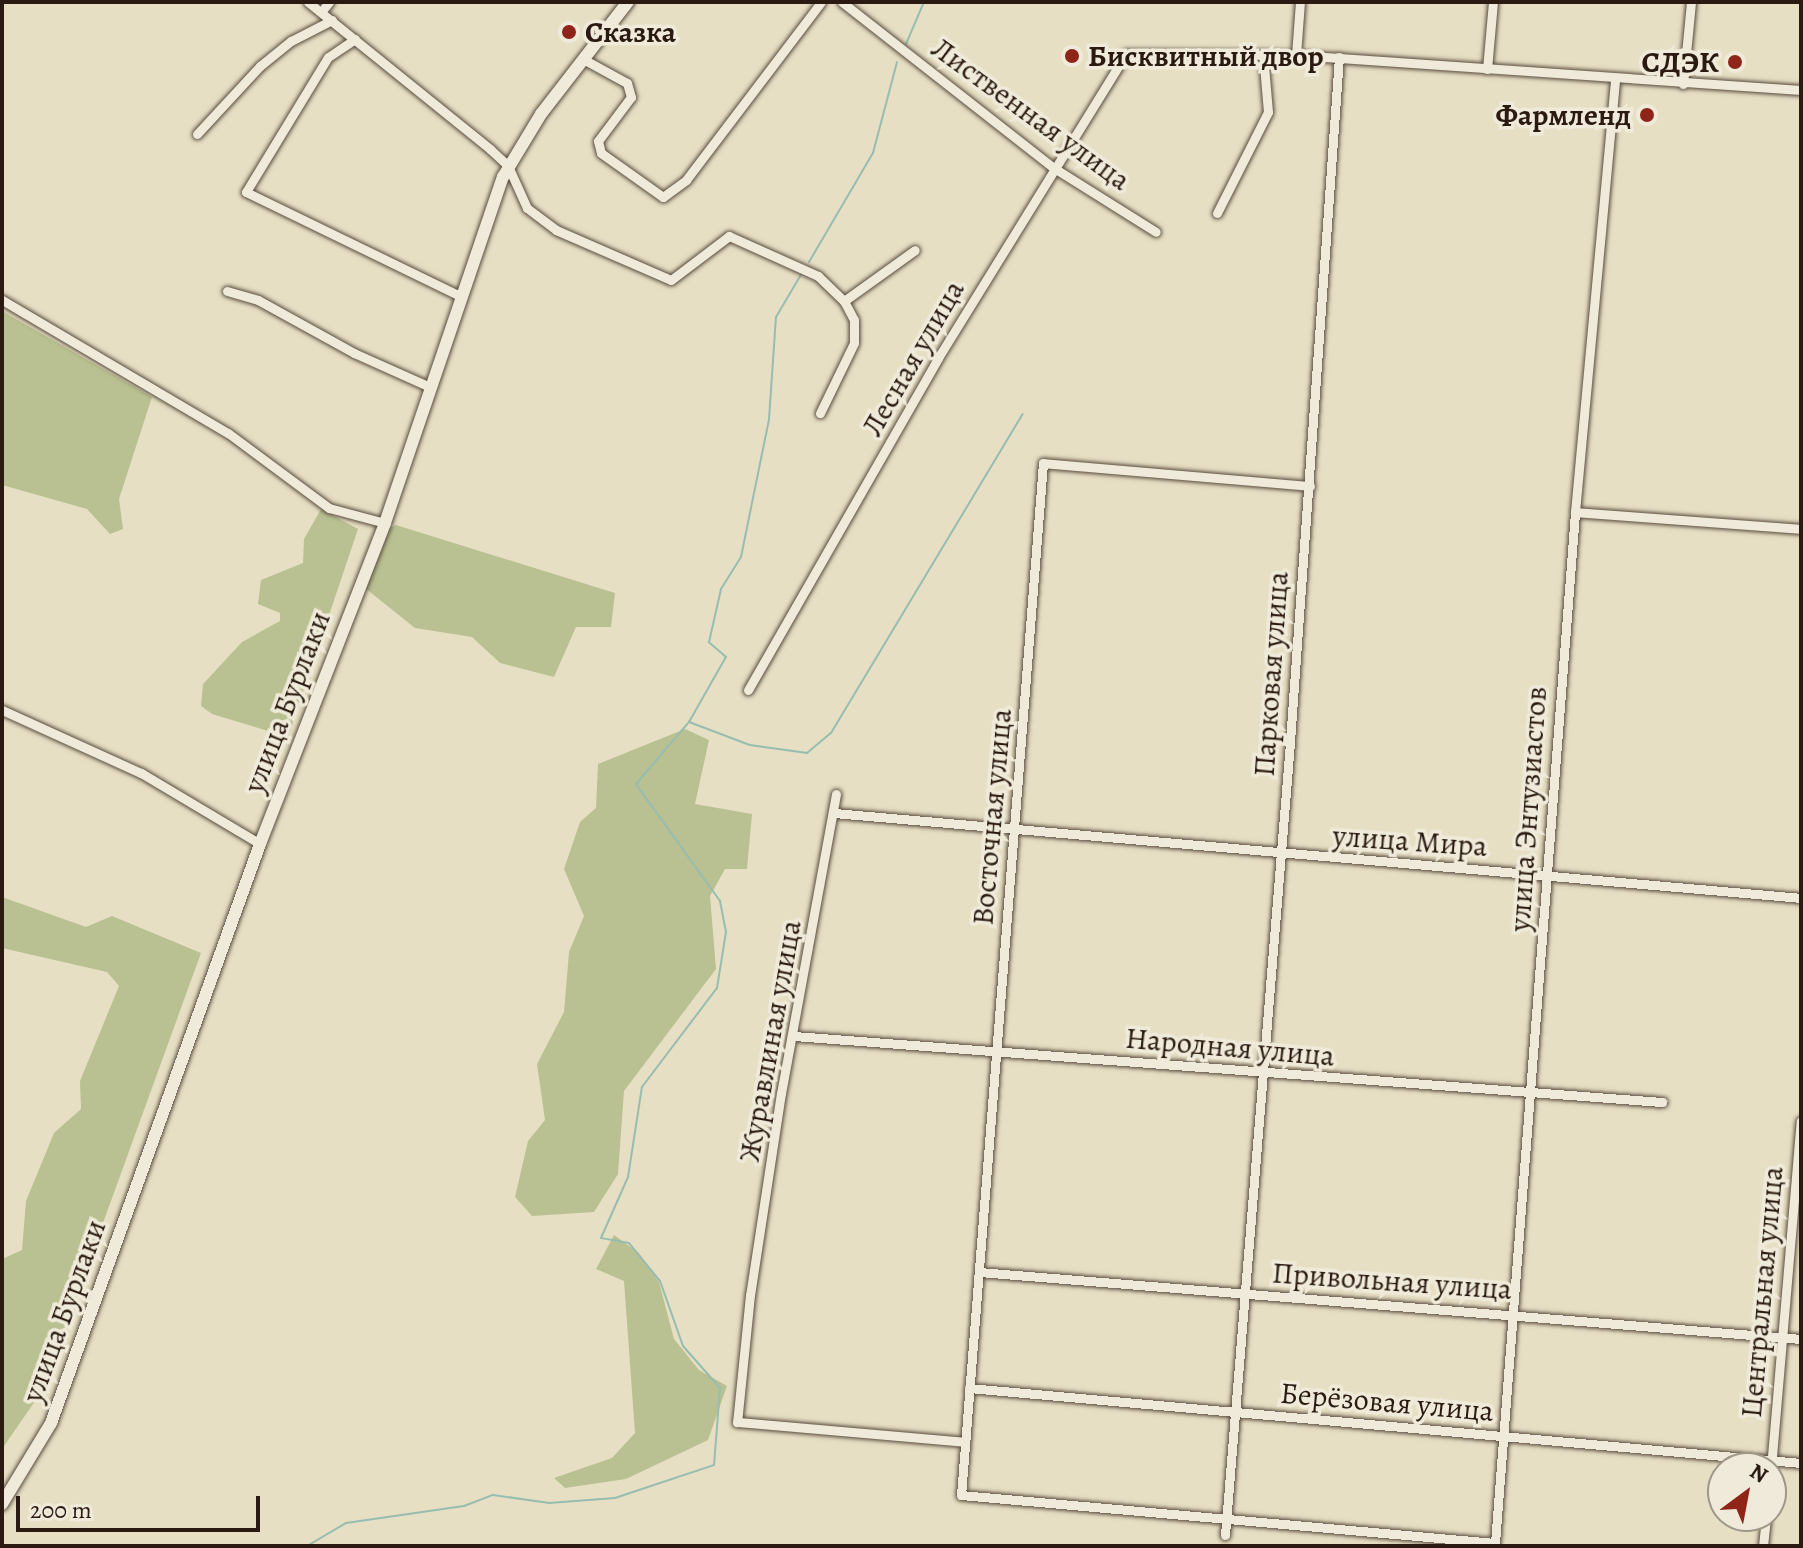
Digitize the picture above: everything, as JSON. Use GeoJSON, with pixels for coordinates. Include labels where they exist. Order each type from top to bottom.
{"type":"FeatureCollection","features":[{"type":"Feature","properties":{"kind":"street"},"geometry":{"type":"LineString","coordinates":[[308,2],[508,166],[527,208],[556,230],[644,271],[671,280],[729,236],[802,265],[844,301],[854,320],[854,343],[820,413]]}},
{"type":"Feature","properties":{"kind":"street"},"geometry":{"type":"LineString","coordinates":[[321,12],[329,2]]}},
{"type":"Feature","properties":{"kind":"street","name":"улица Бурлаки"},"geometry":{"type":"LineString","coordinates":[[2,1504],[41,1447],[260,844],[385,523],[460,296],[508,166],[583,59],[628,2]]}},
{"type":"Feature","properties":{"kind":"street"},"geometry":{"type":"LineString","coordinates":[[583,59],[627,83],[631,97],[598,141],[601,153],[663,197],[686,180],[821,2]]}},
{"type":"Feature","properties":{"kind":"street","name":"Лиственная улица"},"geometry":{"type":"LineString","coordinates":[[842,2],[1054,168],[1156,232]]}},
{"type":"Feature","properties":{"kind":"street"},"geometry":{"type":"LineString","coordinates":[[1296,55],[1300,2]]}},
{"type":"Feature","properties":{"kind":"street"},"geometry":{"type":"LineString","coordinates":[[1487,69],[1493,2]]}},
{"type":"Feature","properties":{"kind":"street"},"geometry":{"type":"LineString","coordinates":[[1683,84],[1691,2]]}},
{"type":"Feature","properties":{"kind":"street"},"geometry":{"type":"LineString","coordinates":[[197,134],[260,66],[291,41],[332,20]]}},
{"type":"Feature","properties":{"kind":"street"},"geometry":{"type":"LineString","coordinates":[[355,39],[328,57],[246,192],[460,296]]}},
{"type":"Feature","properties":{"kind":"street","name":"Лесная улица"},"geometry":{"type":"LineString","coordinates":[[748,690],[831,540],[1126,54],[1263,54]]}},
{"type":"Feature","properties":{"kind":"street"},"geometry":{"type":"LineString","coordinates":[[1217,213],[1268,112],[1263,54],[1801,90]]}},
{"type":"Feature","properties":{"kind":"street","name":"Парковая улица"},"geometry":{"type":"LineString","coordinates":[[1225,1535],[1310,486],[1339,57]]}},
{"type":"Feature","properties":{"kind":"street","name":"улица Энтузиастов"},"geometry":{"type":"LineString","coordinates":[[1226,1519],[1495,1543],[1516,1314],[1575,512],[1615,79]]}},
{"type":"Feature","properties":{"kind":"street"},"geometry":{"type":"LineString","coordinates":[[844,301],[915,250]]}},
{"type":"Feature","properties":{"kind":"street"},"geometry":{"type":"LineString","coordinates":[[227,291],[258,300],[354,353],[430,387]]}},
{"type":"Feature","properties":{"kind":"street"},"geometry":{"type":"LineString","coordinates":[[2,300],[228,433],[329,508],[385,523]]}},
{"type":"Feature","properties":{"kind":"street","name":"Восточная улица"},"geometry":{"type":"LineString","coordinates":[[1226,1519],[961,1495],[1043,463],[1310,486]]}},
{"type":"Feature","properties":{"kind":"street"},"geometry":{"type":"LineString","coordinates":[[1575,512],[1801,529]]}},
{"type":"Feature","properties":{"kind":"street"},"geometry":{"type":"LineString","coordinates":[[2,710],[141,773],[260,844]]}},
{"type":"Feature","properties":{"kind":"street","name":"Журавлиная улица"},"geometry":{"type":"LineString","coordinates":[[836,794],[750,1295],[737,1422],[965,1442]]}},
{"type":"Feature","properties":{"kind":"street","name":"улица Мира"},"geometry":{"type":"LineString","coordinates":[[834,813],[1015,832],[1801,898]]}},
{"type":"Feature","properties":{"kind":"street","name":"Народная улица"},"geometry":{"type":"LineString","coordinates":[[794,1036],[997,1050],[1530,1096],[1662,1102]]}},
{"type":"Feature","properties":{"kind":"street","name":"Центральная улица"},"geometry":{"type":"LineString","coordinates":[[1772,1452],[1801,1121]]}},
{"type":"Feature","properties":{"kind":"street","name":"Привольная улица"},"geometry":{"type":"LineString","coordinates":[[979,1272],[1801,1339]]}},
{"type":"Feature","properties":{"kind":"street","name":"Берёзовая улица"},"geometry":{"type":"LineString","coordinates":[[969,1388],[1707,1457]]}},
{"type":"Feature","properties":{"kind":"green space"},"geometry":{"type":"Polygon","coordinates":[[[2,311],[152,397],[119,499],[123,529],[110,534],[87,509],[2,485],[2,311]]]}},
{"type":"Feature","properties":{"kind":"green space"},"geometry":{"type":"Polygon","coordinates":[[[321,509],[358,529],[288,737],[212,714],[201,706],[203,684],[242,642],[280,621],[280,613],[258,604],[261,580],[303,563],[304,539],[321,509]]]}},
{"type":"Feature","properties":{"kind":"green space"},"geometry":{"type":"Polygon","coordinates":[[[396,525],[615,593],[611,627],[576,627],[554,677],[500,663],[472,637],[415,628],[365,588],[386,530],[396,525]]]}},
{"type":"Feature","properties":{"kind":"green space"},"geometry":{"type":"Polygon","coordinates":[[[685,729],[709,740],[695,804],[752,814],[747,869],[725,869],[710,896],[716,969],[624,1091],[618,1174],[594,1212],[532,1216],[515,1197],[528,1141],[545,1120],[537,1064],[564,1012],[569,952],[584,916],[564,869],[580,822],[596,808],[598,764],[685,729]]]}},
{"type":"Feature","properties":{"kind":"green space"},"geometry":{"type":"Polygon","coordinates":[[[2,897],[86,927],[112,916],[201,953],[42,1391],[2,1449],[2,1259],[22,1250],[26,1201],[54,1133],[81,1109],[80,1081],[119,986],[107,972],[2,948],[2,897]]]}},
{"type":"Feature","properties":{"kind":"green space"},"geometry":{"type":"Polygon","coordinates":[[[614,1235],[639,1253],[659,1282],[674,1339],[699,1370],[727,1386],[708,1440],[626,1479],[565,1488],[554,1478],[612,1458],[635,1433],[624,1281],[596,1269],[614,1235]]]}},
{"type":"Feature","properties":{"kind":"waterway"},"geometry":{"type":"LineString","coordinates":[[906,44],[924,2]]}},
{"type":"Feature","properties":{"kind":"waterway"},"geometry":{"type":"LineString","coordinates":[[809,262],[873,153],[897,62]]}},
{"type":"Feature","properties":{"kind":"waterway"},"geometry":{"type":"LineString","coordinates":[[307,1546],[346,1523],[464,1506],[493,1495],[549,1503],[615,1498],[714,1465],[720,1388],[683,1346],[660,1281],[629,1243],[601,1238],[628,1177],[642,1087],[717,988],[726,932],[720,901],[636,784],[689,722],[726,657],[709,642],[721,589],[741,557],[769,419],[776,317],[802,273]]}},
{"type":"Feature","properties":{"kind":"waterway"},"geometry":{"type":"LineString","coordinates":[[689,722],[750,745],[807,753],[831,733],[1023,414]]}},
{"type":"Feature","properties":{"kind":"place","name":"Сказка"},"geometry":{"type":"Point","coordinates":[569,32]}},
{"type":"Feature","properties":{"kind":"place","name":"Бисквитный двор"},"geometry":{"type":"Point","coordinates":[1072,56]}},
{"type":"Feature","properties":{"kind":"place","name":"СДЭК"},"geometry":{"type":"Point","coordinates":[1735,62]}},
{"type":"Feature","properties":{"kind":"place","name":"Фармленд"},"geometry":{"type":"Point","coordinates":[1647,115]}}]}
